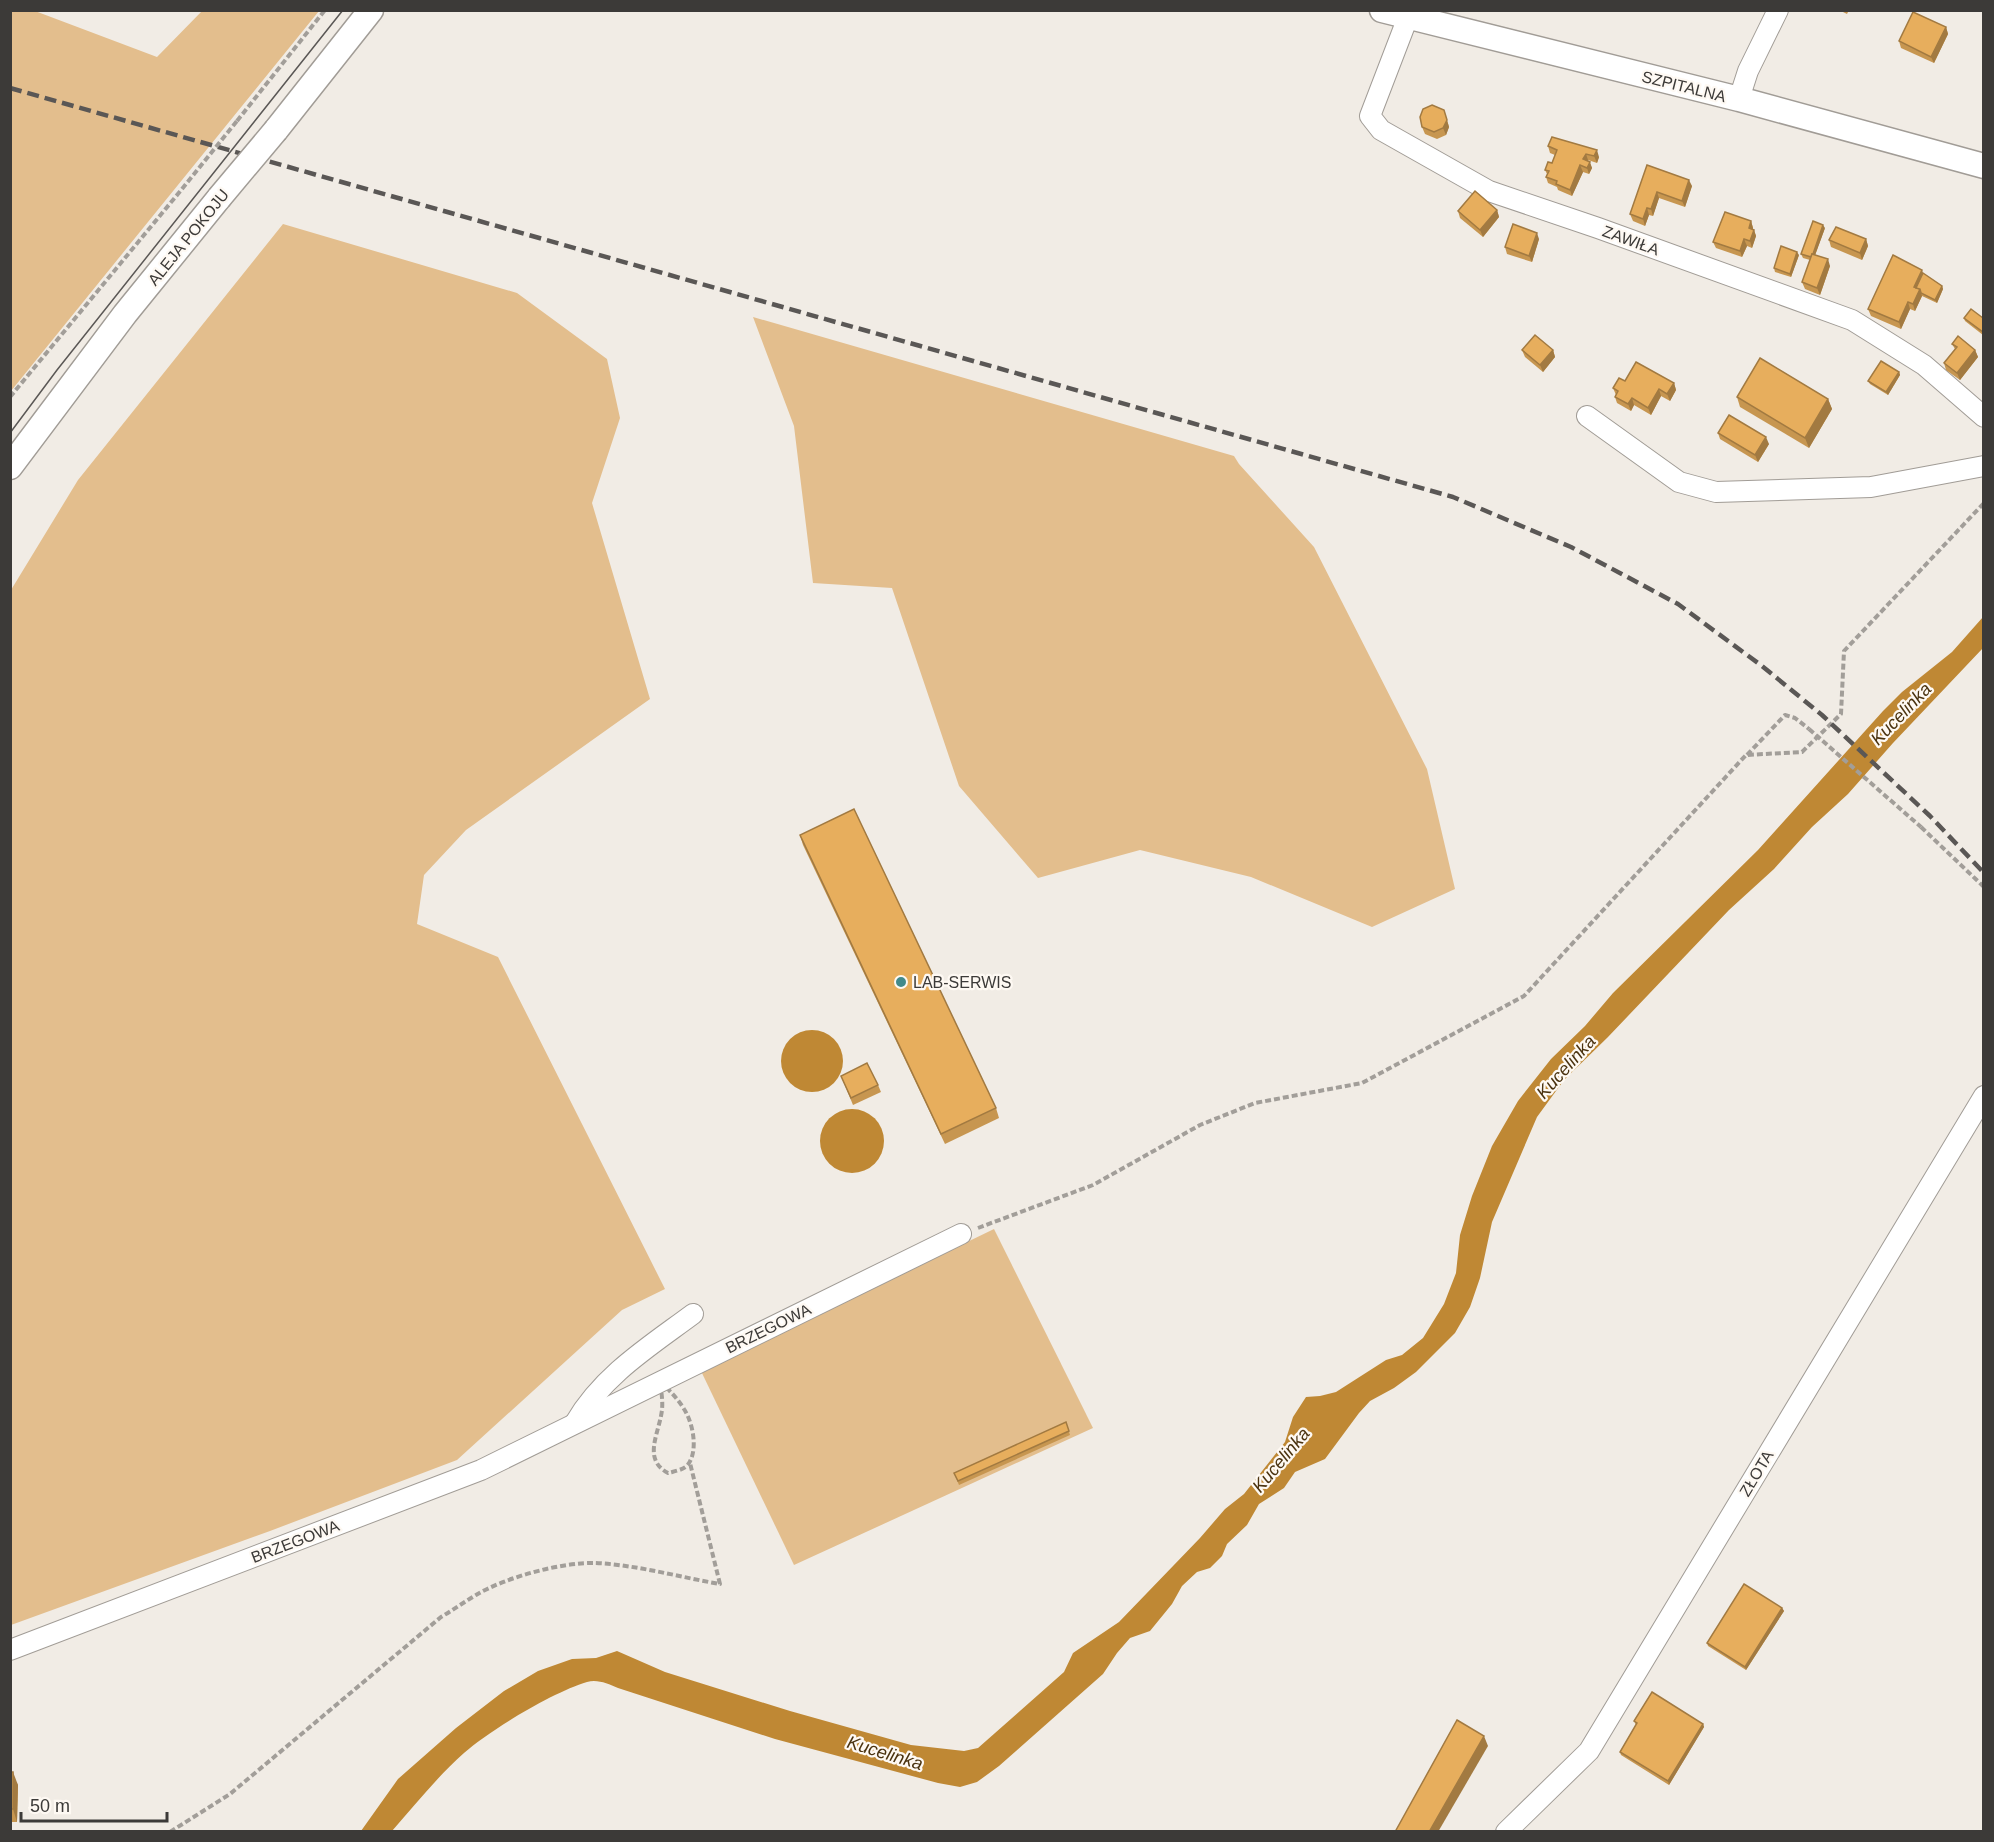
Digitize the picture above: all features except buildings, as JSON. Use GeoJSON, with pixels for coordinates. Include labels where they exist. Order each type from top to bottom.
{"type":"FeatureCollection","features":[{"type":"Feature","properties":{"kind":"street","name":"ALEJA POKOJU"},"geometry":{"type":"LineString","coordinates":[[10,467],[125,314],[371,10]]}},
{"type":"Feature","properties":{"kind":"street","name":"SZPITALNA"},"geometry":{"type":"LineString","coordinates":[[1382,10],[1739,99],[1983,166]]}},
{"type":"Feature","properties":{"kind":"street"},"geometry":{"type":"LineString","coordinates":[[1739,99],[1748,71],[1778,10]]}},
{"type":"Feature","properties":{"kind":"street","name":"ZAWIŁA"},"geometry":{"type":"LineString","coordinates":[[1408,17],[1370,116],[1381,130],[1489,191],[1852,320],[1924,365],[1983,417]]}},
{"type":"Feature","properties":{"kind":"street"},"geometry":{"type":"LineString","coordinates":[[1587,416],[1679,482],[1716,492],[1871,487],[1983,466]]}},
{"type":"Feature","properties":{"kind":"street","name":"ZŁOTA"},"geometry":{"type":"LineString","coordinates":[[1506,1832],[1589,1751],[1983,1096]]}},
{"type":"Feature","properties":{"kind":"street","name":"BRZEGOWA"},"geometry":{"type":"LineString","coordinates":[[10,1650],[481,1470],[961,1234]]}},
{"type":"Feature","properties":{"kind":"street","name":"BRZEGOWA"},"geometry":{"type":"LineString","coordinates":[[575,1423],[587,1403],[618,1369],[693,1314]]}},
{"type":"Feature","properties":{"kind":"path"},"geometry":{"type":"LineString","coordinates":[[10,397],[182,189],[325,10]]}},
{"type":"Feature","properties":{"kind":"path"},"geometry":{"type":"LineString","coordinates":[[1746,756],[1802,752],[1841,714],[1844,651],[1983,503]]}},
{"type":"Feature","properties":{"kind":"path"},"geometry":{"type":"LineString","coordinates":[[961,1234],[1093,1185],[1200,1125],[1255,1103],[1362,1083],[1524,996],[1785,715],[1795,718],[1809,729],[1921,827],[1983,887]]}},
{"type":"Feature","properties":{"kind":"path"},"geometry":{"type":"LineString","coordinates":[[170,1832],[230,1794],[441,1617],[478,1593],[524,1575],[563,1565],[596,1563],[720,1584],[690,1463],[694,1439],[690,1423],[677,1399],[660,1381]]}},
{"type":"Feature","properties":{"kind":"path"},"geometry":{"type":"LineString","coordinates":[[660,1381],[662,1406],[653,1459],[658,1468],[668,1473],[685,1468],[690,1463]]}},
{"type":"Feature","properties":{"kind":"shaded area"},"geometry":{"type":"Polygon","coordinates":[[[11,10],[35,11],[157,57],[202,11],[319,11],[11,391],[11,10]]]}},
{"type":"Feature","properties":{"kind":"shaded area"},"geometry":{"type":"Polygon","coordinates":[[[283,224],[517,293],[607,359],[620,418],[592,503],[650,699],[466,830],[424,875],[417,924],[498,957],[665,1289],[622,1310],[457,1460],[11,1625],[11,590],[78,480],[283,224]]]}},
{"type":"Feature","properties":{"kind":"shaded area"},"geometry":{"type":"Polygon","coordinates":[[[753,317],[1234,456],[1314,547],[1427,769],[1455,889],[1372,927],[1251,877],[1140,850],[1038,878],[959,786],[892,588],[813,583],[794,426],[753,317]]]}},
{"type":"Feature","properties":{"kind":"shaded area"},"geometry":{"type":"Polygon","coordinates":[[[994,1229],[1093,1428],[794,1565],[701,1371],[994,1229]]]}},
{"type":"Feature","properties":{"kind":"water","name":"Kucelinka"},"geometry":{"type":"Polygon","coordinates":[[[1983,617],[1983,648],[1848,794],[1812,827],[1774,869],[1729,910],[1564,1080],[1537,1117],[1492,1222],[1480,1278],[1470,1307],[1455,1333],[1416,1372],[1394,1388],[1370,1401],[1325,1459],[1295,1472],[1284,1488],[1259,1504],[1247,1525],[1227,1544],[1222,1556],[1210,1568],[1197,1572],[1182,1586],[1172,1604],[1150,1631],[1130,1638],[1103,1674],[999,1766],[977,1782],[960,1787],[938,1783],[775,1739],[607,1684],[591,1681],[540,1703],[475,1744],[426,1791],[392,1831],[361,1831],[398,1779],[456,1728],[504,1691],[538,1671],[572,1659],[596,1658],[617,1651],[665,1672],[790,1711],[911,1745],[964,1751],[978,1748],[1064,1672],[1073,1653],[1119,1622],[1225,1509],[1244,1494],[1285,1442],[1293,1417],[1306,1397],[1336,1392],[1386,1360],[1402,1355],[1423,1338],[1444,1304],[1456,1273],[1460,1235],[1472,1196],[1492,1146],[1518,1101],[1551,1059],[1585,1026],[1613,993],[1758,850],[1883,711],[1902,692],[1952,652],[1983,617]]]}},
{"type":"Feature","properties":{"kind":"water"},"geometry":{"type":"Polygon","coordinates":[[[812,1030],[824,1032],[834,1039],[841,1049],[843,1061],[841,1073],[834,1083],[824,1090],[812,1092],[800,1090],[790,1083],[783,1073],[781,1061],[783,1049],[790,1039],[800,1032],[812,1030]]]}},
{"type":"Feature","properties":{"kind":"water"},"geometry":{"type":"Polygon","coordinates":[[[846,1109],[858,1109],[875,1118],[882,1129],[884,1141],[882,1153],[875,1164],[858,1173],[846,1173],[834,1168],[825,1159],[820,1147],[820,1135],[825,1123],[834,1114],[846,1109]]]}},
{"type":"Feature","properties":{"kind":"tram line"},"geometry":{"type":"LineString","coordinates":[[10,433],[57,370],[343,10]]}},
{"type":"Feature","properties":{"kind":"railway"},"geometry":{"type":"LineString","coordinates":[[10,88],[1453,497],[1571,547],[1678,604],[1762,666],[1822,715],[1930,816],[1984,873]]}},
{"type":"Feature","properties":{"kind":"place","name":"LAB-SERWIS"},"geometry":{"type":"Point","coordinates":[901,982]}}]}
